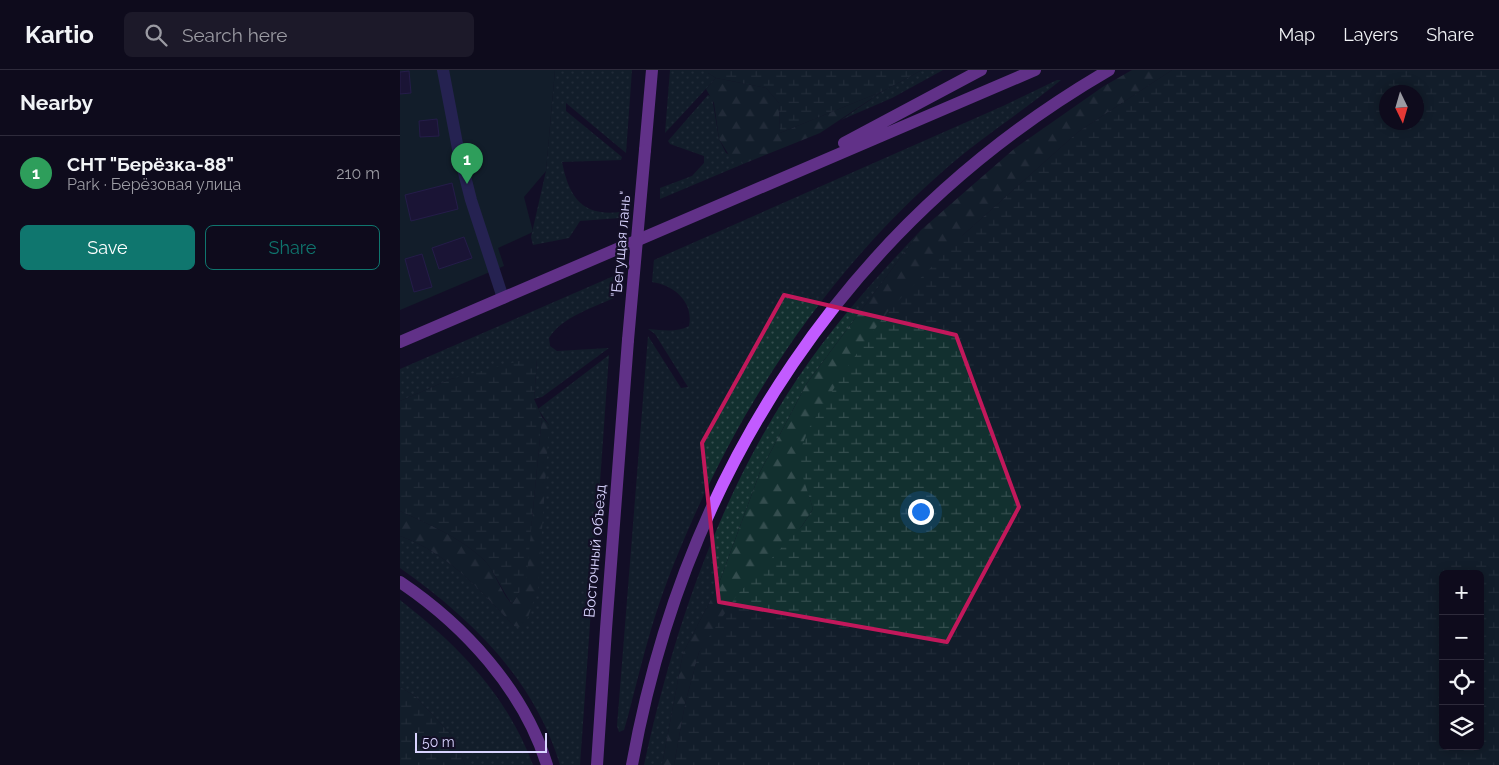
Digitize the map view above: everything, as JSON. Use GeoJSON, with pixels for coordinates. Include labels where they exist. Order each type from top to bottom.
{"type":"FeatureCollection","features":[{"type":"Feature","properties":{"kind":"main road","name":"\"Бегущая лань\""},"geometry":{"type":"LineString","coordinates":[[628,340],[652,70]]}},
{"type":"Feature","properties":{"kind":"main road"},"geometry":{"type":"LineString","coordinates":[[771,182],[981,70]]}},
{"type":"Feature","properties":{"kind":"main road"},"geometry":{"type":"LineString","coordinates":[[400,342],[1035,70]]}},
{"type":"Feature","properties":{"kind":"main road"},"geometry":{"type":"LineString","coordinates":[[632,765],[654,669],[683,571],[752,427],[800,351],[872,260],[937,194],[1020,126],[1066,95],[1109,70]]}},
{"type":"Feature","properties":{"kind":"main road","name":"Восточный объезд"},"geometry":{"type":"LineString","coordinates":[[597,765],[628,340]]}},
{"type":"Feature","properties":{"kind":"main road"},"geometry":{"type":"LineString","coordinates":[[400,582],[445,616],[472,642],[499,675],[533,730],[547,765]]}},
{"type":"Feature","properties":{"kind":"street"},"geometry":{"type":"LineString","coordinates":[[443,70],[458,149],[471,200],[503,298]]}},
{"type":"Feature","properties":{"kind":"highlighted area"},"geometry":{"type":"Polygon","coordinates":[[[784,295],[956,335],[1019,507],[947,642],[719,602],[702,443],[784,295]]]}},
{"type":"Feature","properties":{"kind":"green space"},"geometry":{"type":"Polygon","coordinates":[[[400,70],[555,70],[546,171],[524,197],[533,232],[498,248],[504,266],[400,310],[400,70]]]}},
{"type":"Feature","properties":{"kind":"green space"},"geometry":{"type":"Polygon","coordinates":[[[555,70],[632,70],[626,153],[566,103],[566,111],[622,157],[621,160],[562,162],[573,195],[587,208],[608,213],[621,212],[620,218],[580,221],[569,238],[533,245],[531,237],[546,171],[555,70]]]}},
{"type":"Feature","properties":{"kind":"green space"},"geometry":{"type":"Polygon","coordinates":[[[670,70],[708,70],[708,73],[716,78],[665,133],[670,70]]]}},
{"type":"Feature","properties":{"kind":"green space"},"geometry":{"type":"Polygon","coordinates":[[[708,70],[922,70],[883,91],[780,133],[779,103],[766,88],[716,78],[708,73],[708,70]]]}},
{"type":"Feature","properties":{"kind":"green space"},"geometry":{"type":"Polygon","coordinates":[[[922,70],[943,70],[892,98],[841,120],[883,91],[922,70]]]}},
{"type":"Feature","properties":{"kind":"green space"},"geometry":{"type":"Polygon","coordinates":[[[1132,70],[1172,70],[1078,132],[963,235],[807,488],[813,509],[802,526],[699,652],[685,704],[674,765],[662,765],[683,653],[718,586],[760,472],[807,383],[921,230],[1014,149],[1104,86],[1132,70]]]}},
{"type":"Feature","properties":{"kind":"green space"},"geometry":{"type":"Polygon","coordinates":[[[1172,70],[1499,70],[1499,765],[674,765],[685,704],[699,652],[737,595],[802,526],[813,509],[797,458],[809,428],[850,363],[889,310],[963,235],[1078,132],[1172,70]]]}},
{"type":"Feature","properties":{"kind":"green space"},"geometry":{"type":"Polygon","coordinates":[[[716,78],[766,88],[779,103],[780,133],[883,91],[820,133],[743,164],[742,160],[732,160],[719,139],[714,103],[706,89],[716,78]]]}},
{"type":"Feature","properties":{"kind":"green space"},"geometry":{"type":"Polygon","coordinates":[[[1057,80],[1061,80],[956,160],[897,215],[855,260],[780,359],[718,466],[692,522],[656,612],[624,730],[619,732],[617,726],[648,336],[681,388],[688,387],[655,334],[648,329],[674,330],[684,328],[689,326],[690,317],[681,296],[668,287],[652,282],[654,260],[1003,106],[1057,80]]]}},
{"type":"Feature","properties":{"kind":"green space"},"geometry":{"type":"Polygon","coordinates":[[[708,95],[712,97],[719,139],[726,153],[742,160],[743,164],[660,199],[660,188],[692,176],[704,163],[704,156],[670,144],[668,141],[708,95]]]}},
{"type":"Feature","properties":{"kind":"green space"},"geometry":{"type":"Polygon","coordinates":[[[921,230],[807,383],[760,472],[718,586],[683,653],[662,765],[644,765],[671,658],[688,605],[707,553],[753,453],[780,405],[811,359],[864,293],[921,230]]]}},
{"type":"Feature","properties":{"kind":"green space"},"geometry":{"type":"Polygon","coordinates":[[[616,275],[614,298],[569,319],[549,338],[550,346],[557,351],[609,348],[542,397],[534,399],[537,360],[451,379],[400,401],[400,369],[616,275]]]}},
{"type":"Feature","properties":{"kind":"green space"},"geometry":{"type":"Polygon","coordinates":[[[609,355],[580,765],[560,765],[549,734],[534,705],[517,678],[497,653],[451,608],[400,568],[400,536],[417,543],[448,562],[476,586],[514,626],[549,425],[538,409],[609,355]]]}},
{"type":"Feature","properties":{"kind":"green space"},"geometry":{"type":"Polygon","coordinates":[[[527,359],[537,359],[534,399],[542,417],[526,582],[512,604],[490,568],[474,551],[444,532],[400,511],[400,401],[451,379],[527,359]]]}},
{"type":"Feature","properties":{"kind":"green space"},"geometry":{"type":"Polygon","coordinates":[[[542,417],[549,425],[538,589],[524,628],[514,626],[476,586],[448,562],[417,543],[400,536],[400,511],[444,532],[474,551],[487,564],[512,604],[526,582],[542,417]]]}},
{"type":"Feature","properties":{"kind":"green space"},"geometry":{"type":"Polygon","coordinates":[[[400,600],[442,635],[495,694],[522,740],[533,765],[465,765],[456,740],[415,696],[400,687],[400,600]]]}},
{"type":"Feature","properties":{"kind":"green space"},"geometry":{"type":"Polygon","coordinates":[[[400,687],[415,696],[456,740],[465,765],[400,765],[400,687]]]}},
{"type":"Feature","properties":{"kind":"building"},"geometry":{"type":"Polygon","coordinates":[[[409,71],[411,93],[400,94],[400,72],[409,71]]]}},
{"type":"Feature","properties":{"kind":"building"},"geometry":{"type":"Polygon","coordinates":[[[437,119],[439,136],[420,137],[419,121],[437,119]]]}},
{"type":"Feature","properties":{"kind":"building"},"geometry":{"type":"Polygon","coordinates":[[[452,183],[458,209],[411,221],[405,195],[452,183]]]}},
{"type":"Feature","properties":{"kind":"building"},"geometry":{"type":"Polygon","coordinates":[[[464,237],[472,258],[439,269],[432,248],[464,237]]]}},
{"type":"Feature","properties":{"kind":"building"},"geometry":{"type":"Polygon","coordinates":[[[422,254],[432,287],[414,292],[405,259],[422,254]]]}},
{"type":"Feature","properties":{"kind":"place","name":"СНТ \"Берёзка-88\""},"geometry":{"type":"Point","coordinates":[467,184]}}]}
